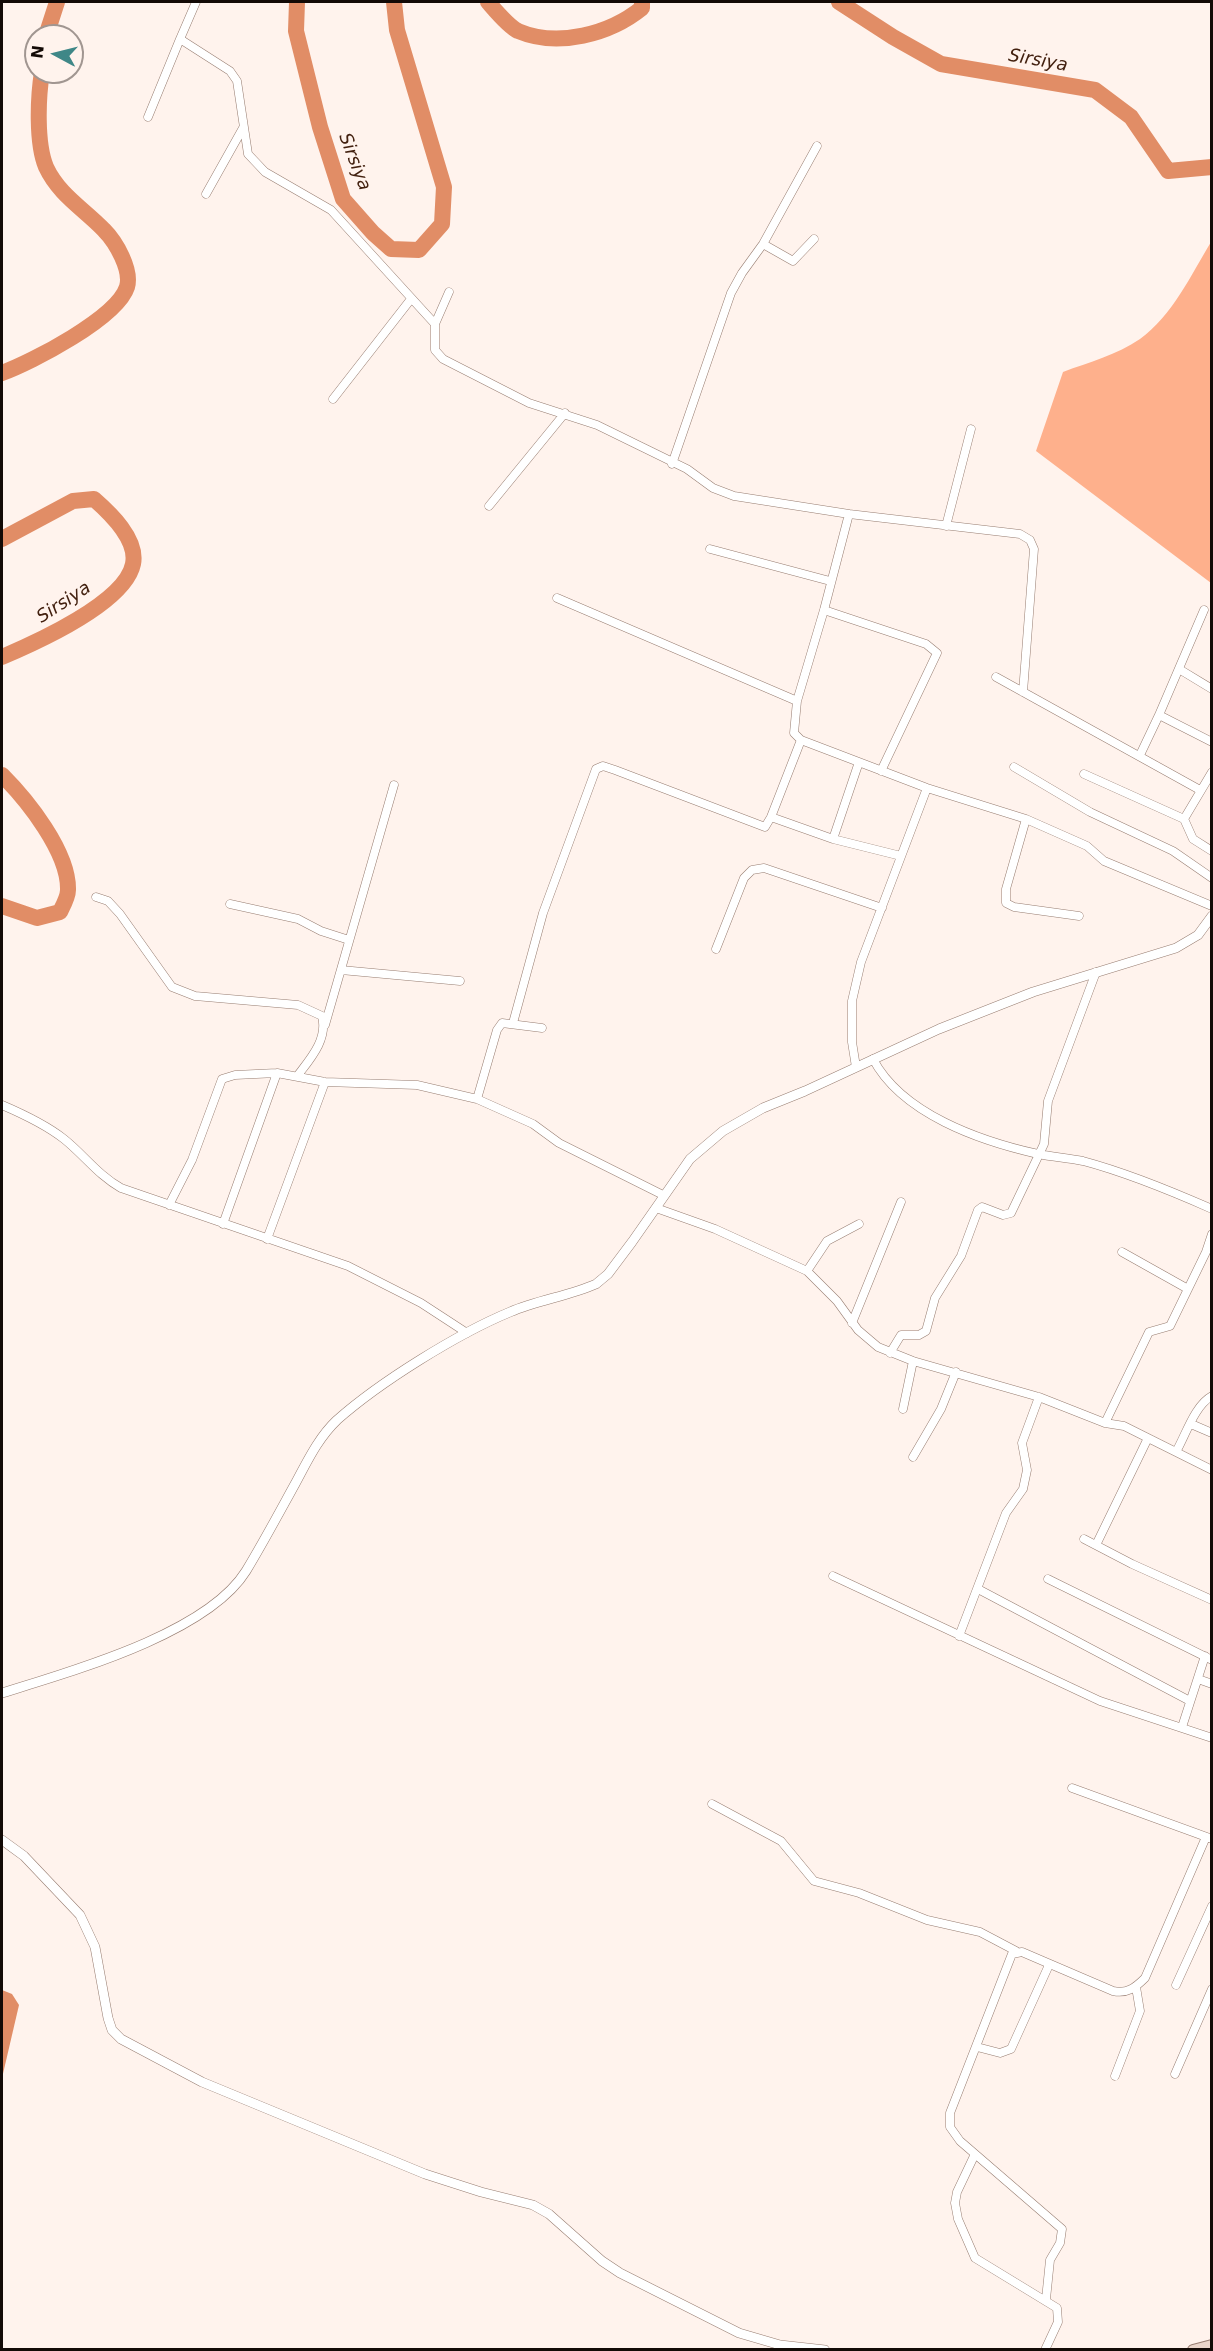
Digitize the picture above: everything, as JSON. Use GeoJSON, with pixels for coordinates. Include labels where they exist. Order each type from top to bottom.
{"type":"FeatureCollection","features":[{"type":"Feature","properties":{"kind":"main road"},"geometry":{"type":"LineString","coordinates":[[1193,2349],[1212,2345]]}},
{"type":"Feature","properties":{"kind":"street"},"geometry":{"type":"LineString","coordinates":[[148,117],[196,2]]}},
{"type":"Feature","properties":{"kind":"street"},"geometry":{"type":"LineString","coordinates":[[180,39],[231,71],[237,81],[248,154],[265,172],[331,210],[435,324]]}},
{"type":"Feature","properties":{"kind":"street"},"geometry":{"type":"LineString","coordinates":[[206,194],[244,126]]}},
{"type":"Feature","properties":{"kind":"street"},"geometry":{"type":"LineString","coordinates":[[672,464],[731,294],[742,273],[763,244],[817,146]]}},
{"type":"Feature","properties":{"kind":"street"},"geometry":{"type":"LineString","coordinates":[[763,244],[793,261],[814,239]]}},
{"type":"Feature","properties":{"kind":"street"},"geometry":{"type":"LineString","coordinates":[[449,292],[435,324],[435,350],[443,359],[529,404],[597,425],[687,470],[713,488],[734,496],[849,514],[1020,534],[1030,540],[1034,549],[1023,692]]}},
{"type":"Feature","properties":{"kind":"street"},"geometry":{"type":"LineString","coordinates":[[333,399],[411,298]]}},
{"type":"Feature","properties":{"kind":"street"},"geometry":{"type":"LineString","coordinates":[[489,506],[564,413]]}},
{"type":"Feature","properties":{"kind":"street"},"geometry":{"type":"LineString","coordinates":[[946,526],[971,429]]}},
{"type":"Feature","properties":{"kind":"street"},"geometry":{"type":"LineString","coordinates":[[849,514],[797,701],[794,733],[801,740],[927,789],[1026,819],[1087,846],[1104,861],[1212,906]]}},
{"type":"Feature","properties":{"kind":"street"},"geometry":{"type":"LineString","coordinates":[[710,549],[830,581]]}},
{"type":"Feature","properties":{"kind":"street"},"geometry":{"type":"LineString","coordinates":[[557,598],[797,701]]}},
{"type":"Feature","properties":{"kind":"street"},"geometry":{"type":"LineString","coordinates":[[824,610],[927,644],[937,653],[882,771]]}},
{"type":"Feature","properties":{"kind":"street"},"geometry":{"type":"LineString","coordinates":[[1140,755],[1204,610]]}},
{"type":"Feature","properties":{"kind":"street"},"geometry":{"type":"LineString","coordinates":[[1179,669],[1212,688]]}},
{"type":"Feature","properties":{"kind":"street"},"geometry":{"type":"LineString","coordinates":[[996,677],[1200,790]]}},
{"type":"Feature","properties":{"kind":"street"},"geometry":{"type":"LineString","coordinates":[[1159,715],[1212,742]]}},
{"type":"Feature","properties":{"kind":"street"},"geometry":{"type":"LineString","coordinates":[[513,1023],[543,913],[596,769],[603,766],[615,770],[752,824],[765,826],[771,817],[801,740]]}},
{"type":"Feature","properties":{"kind":"street"},"geometry":{"type":"LineString","coordinates":[[833,839],[859,762]]}},
{"type":"Feature","properties":{"kind":"street"},"geometry":{"type":"LineString","coordinates":[[1014,767],[1090,812],[1173,850],[1212,878]]}},
{"type":"Feature","properties":{"kind":"street"},"geometry":{"type":"LineString","coordinates":[[1184,819],[1212,772]]}},
{"type":"Feature","properties":{"kind":"street"},"geometry":{"type":"LineString","coordinates":[[1084,774],[1184,819],[1193,839],[1212,851]]}},
{"type":"Feature","properties":{"kind":"street"},"geometry":{"type":"LineString","coordinates":[[298,1075],[314,1053],[324,1026],[394,785]]}},
{"type":"Feature","properties":{"kind":"street"},"geometry":{"type":"LineString","coordinates":[[856,1067],[852,1042],[852,1001],[861,962],[927,789]]}},
{"type":"Feature","properties":{"kind":"street"},"geometry":{"type":"LineString","coordinates":[[771,817],[833,839],[901,856]]}},
{"type":"Feature","properties":{"kind":"street"},"geometry":{"type":"LineString","coordinates":[[1026,819],[1006,889],[1006,903],[1014,908],[1079,916]]}},
{"type":"Feature","properties":{"kind":"street"},"geometry":{"type":"LineString","coordinates":[[716,949],[744,878],[752,870],[764,868],[882,908]]}},
{"type":"Feature","properties":{"kind":"street"},"geometry":{"type":"LineString","coordinates":[[96,897],[108,901],[120,914],[172,987],[195,996],[298,1005],[322,1016],[324,1026]]}},
{"type":"Feature","properties":{"kind":"street"},"geometry":{"type":"LineString","coordinates":[[231,904],[298,919],[321,931],[349,940]]}},
{"type":"Feature","properties":{"kind":"street"},"geometry":{"type":"LineString","coordinates":[[2,1693],[95,1663],[161,1635],[222,1598],[244,1574],[318,1442],[337,1421],[386,1384],[467,1333],[509,1312],[596,1284],[608,1274],[690,1159],[723,1131],[763,1108],[939,1029],[1034,992],[1176,948],[1198,935],[1212,916]]}},
{"type":"Feature","properties":{"kind":"street"},"geometry":{"type":"LineString","coordinates":[[341,970],[460,981]]}},
{"type":"Feature","properties":{"kind":"street"},"geometry":{"type":"LineString","coordinates":[[890,1353],[901,1335],[919,1335],[926,1331],[935,1298],[961,1256],[978,1210],[982,1207],[1003,1215],[1011,1213],[1044,1144],[1044,1120],[1048,1101],[1096,972]]}},
{"type":"Feature","properties":{"kind":"street"},"geometry":{"type":"LineString","coordinates":[[477,1099],[497,1030],[502,1023],[542,1028]]}},
{"type":"Feature","properties":{"kind":"street"},"geometry":{"type":"LineString","coordinates":[[873,1059],[881,1075],[909,1103],[924,1112],[992,1140],[1038,1154],[1081,1161],[1150,1181],[1212,1209]]}},
{"type":"Feature","properties":{"kind":"street"},"geometry":{"type":"LineString","coordinates":[[169,1205],[192,1160],[222,1079],[236,1075],[277,1073],[298,1075],[325,1082],[417,1085],[477,1099],[532,1124],[559,1143],[663,1195]]}},
{"type":"Feature","properties":{"kind":"street"},"geometry":{"type":"LineString","coordinates":[[223,1224],[277,1073]]}},
{"type":"Feature","properties":{"kind":"street"},"geometry":{"type":"LineString","coordinates":[[267,1239],[325,1082]]}},
{"type":"Feature","properties":{"kind":"street"},"geometry":{"type":"LineString","coordinates":[[2,1105],[23,1114],[64,1139],[104,1178],[121,1188],[348,1266],[421,1303],[467,1333]]}},
{"type":"Feature","properties":{"kind":"street"},"geometry":{"type":"LineString","coordinates":[[852,1323],[902,1202]]}},
{"type":"Feature","properties":{"kind":"street"},"geometry":{"type":"LineString","coordinates":[[656,1208],[715,1229],[807,1271],[837,1301],[864,1337],[890,1353],[1039,1397],[1105,1423],[1124,1426],[1177,1450],[1212,1470]]}},
{"type":"Feature","properties":{"kind":"street"},"geometry":{"type":"LineString","coordinates":[[807,1271],[827,1241],[859,1224]]}},
{"type":"Feature","properties":{"kind":"street"},"geometry":{"type":"LineString","coordinates":[[1105,1423],[1149,1332],[1154,1329],[1168,1329],[1211,1236]]}},
{"type":"Feature","properties":{"kind":"street"},"geometry":{"type":"LineString","coordinates":[[1122,1252],[1188,1289]]}},
{"type":"Feature","properties":{"kind":"street"},"geometry":{"type":"LineString","coordinates":[[903,1409],[913,1361]]}},
{"type":"Feature","properties":{"kind":"street"},"geometry":{"type":"LineString","coordinates":[[913,1457],[941,1409],[956,1372]]}},
{"type":"Feature","properties":{"kind":"street"},"geometry":{"type":"LineString","coordinates":[[1177,1450],[1205,1399],[1212,1396]]}},
{"type":"Feature","properties":{"kind":"street"},"geometry":{"type":"LineString","coordinates":[[959,1636],[1006,1513],[1023,1489],[1027,1470],[1022,1443],[1039,1397]]}},
{"type":"Feature","properties":{"kind":"street"},"geometry":{"type":"LineString","coordinates":[[1191,1424],[1212,1433]]}},
{"type":"Feature","properties":{"kind":"street"},"geometry":{"type":"LineString","coordinates":[[1096,1545],[1148,1438]]}},
{"type":"Feature","properties":{"kind":"street"},"geometry":{"type":"LineString","coordinates":[[1084,1539],[1212,1600]]}},
{"type":"Feature","properties":{"kind":"street"},"geometry":{"type":"LineString","coordinates":[[833,1576],[1100,1701],[1212,1738]]}},
{"type":"Feature","properties":{"kind":"street"},"geometry":{"type":"LineString","coordinates":[[1048,1579],[1208,1658],[1198,1679],[1182,1727]]}},
{"type":"Feature","properties":{"kind":"street"},"geometry":{"type":"LineString","coordinates":[[978,1589],[1190,1701]]}},
{"type":"Feature","properties":{"kind":"street"},"geometry":{"type":"LineString","coordinates":[[1198,1679],[1212,1684]]}},
{"type":"Feature","properties":{"kind":"street"},"geometry":{"type":"LineString","coordinates":[[712,1804],[782,1841],[813,1881],[859,1893],[927,1920],[980,1932],[1016,1952],[1113,1992],[1126,1992],[1136,1987],[1145,1978],[1209,1838],[1072,1788]]}},
{"type":"Feature","properties":{"kind":"street"},"geometry":{"type":"LineString","coordinates":[[2,1840],[24,1856],[80,1915],[95,1947],[103,2002],[112,2030],[136,2048],[202,2082],[425,2174],[481,2192],[533,2205],[549,2214],[602,2261],[620,2273],[740,2333],[780,2344],[825,2349]]}},
{"type":"Feature","properties":{"kind":"street"},"geometry":{"type":"LineString","coordinates":[[1176,1985],[1212,1906]]}},
{"type":"Feature","properties":{"kind":"street"},"geometry":{"type":"LineString","coordinates":[[1016,1952],[1012,1954],[949,2120],[953,2134],[1062,2229],[1060,2243],[1050,2260],[1046,2299]]}},
{"type":"Feature","properties":{"kind":"street"},"geometry":{"type":"LineString","coordinates":[[977,2047],[1000,2053],[1011,2049],[1049,1965]]}},
{"type":"Feature","properties":{"kind":"street"},"geometry":{"type":"LineString","coordinates":[[1115,2076],[1140,2011],[1136,1987]]}},
{"type":"Feature","properties":{"kind":"street"},"geometry":{"type":"LineString","coordinates":[[1175,2074],[1212,1989]]}},
{"type":"Feature","properties":{"kind":"street"},"geometry":{"type":"LineString","coordinates":[[975,2154],[957,2192],[955,2203],[958,2219],[975,2258],[1046,2299],[1057,2308],[1058,2316],[1045,2349]]}},
{"type":"Feature","properties":{"kind":"shaded area"},"geometry":{"type":"Polygon","coordinates":[[[1211,242],[1211,583],[1036,451],[1063,372],[1122,350],[1151,330],[1180,294],[1211,242]]]}},
{"type":"Feature","properties":{"kind":"shaded area"},"geometry":{"type":"Polygon","coordinates":[[[2,1990],[12,1994],[19,2005],[2,2078],[2,1990]]]}},
{"type":"Feature","properties":{"kind":"waterway","name":"Sirsiya"},"geometry":{"type":"LineString","coordinates":[[50,24],[57,2]]}},
{"type":"Feature","properties":{"kind":"waterway","name":"Sirsiya"},"geometry":{"type":"LineString","coordinates":[[297,2],[296,31],[320,127],[343,199],[373,233],[391,249],[419,250],[442,224],[444,187],[397,30],[394,2]]}},
{"type":"Feature","properties":{"kind":"waterway","name":"Sirsiya"},"geometry":{"type":"LineString","coordinates":[[488,2],[514,29],[534,36],[550,38],[583,36],[615,25],[642,8],[642,2]]}},
{"type":"Feature","properties":{"kind":"waterway","name":"Sirsiya"},"geometry":{"type":"LineString","coordinates":[[839,2],[893,37],[941,64],[1095,90],[1131,117],[1168,171],[1212,167]]}},
{"type":"Feature","properties":{"kind":"waterway","name":"Sirsiya"},"geometry":{"type":"LineString","coordinates":[[2,373],[52,349],[91,325],[120,299],[128,280],[122,257],[113,242],[104,230],[65,194],[46,167],[39,133],[41,84]]}},
{"type":"Feature","properties":{"kind":"waterway","name":"Sirsiya"},"geometry":{"type":"LineString","coordinates":[[2,539],[73,501],[94,499],[121,527],[131,545],[133,555],[133,564],[126,579],[97,607],[56,632],[2,657]]}},
{"type":"Feature","properties":{"kind":"waterway","name":"Sirsiya"},"geometry":{"type":"LineString","coordinates":[[2,775],[23,798],[45,828],[62,860],[68,890],[60,912],[37,918],[2,906]]}}]}
